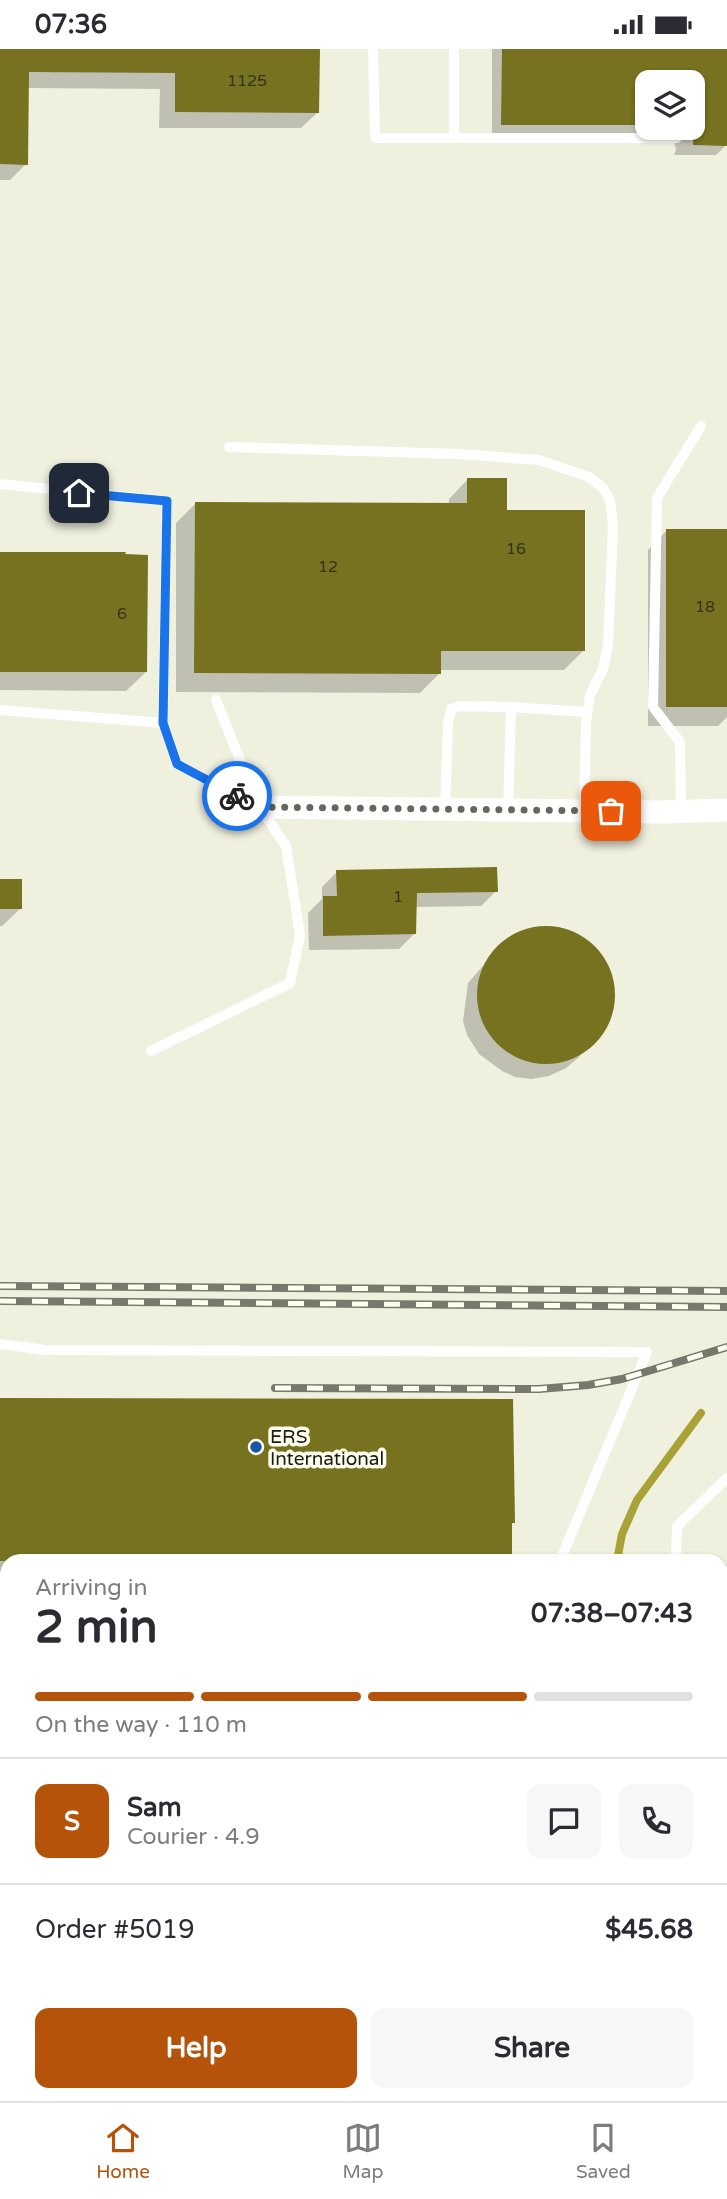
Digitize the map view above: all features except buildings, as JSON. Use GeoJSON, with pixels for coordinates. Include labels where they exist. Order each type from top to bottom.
{"type":"FeatureCollection","features":[{"type":"Feature","properties":{"kind":"street"},"geometry":{"type":"LineString","coordinates":[[258,807],[508,811],[727,810]]}},
{"type":"Feature","properties":{"kind":"lane"},"geometry":{"type":"LineString","coordinates":[[373,49],[374,138],[635,138]]}},
{"type":"Feature","properties":{"kind":"lane"},"geometry":{"type":"LineString","coordinates":[[454,49],[454,138]]}},
{"type":"Feature","properties":{"kind":"lane"},"geometry":{"type":"LineString","coordinates":[[681,811],[680,741],[653,707],[657,498],[701,426]]}},
{"type":"Feature","properties":{"kind":"lane"},"geometry":{"type":"LineString","coordinates":[[229,447],[459,454],[539,460],[589,477],[603,488],[610,500],[613,525],[608,645],[603,669],[590,695],[587,712],[584,811]]}},
{"type":"Feature","properties":{"kind":"lane"},"geometry":{"type":"LineString","coordinates":[[0,484],[167,501],[163,723],[177,764],[258,807]]}},
{"type":"Feature","properties":{"kind":"lane"},"geometry":{"type":"LineString","coordinates":[[151,1051],[290,983],[300,935],[286,846],[258,807],[216,700]]}},
{"type":"Feature","properties":{"kind":"lane"},"geometry":{"type":"LineString","coordinates":[[445,810],[448,724],[451,709],[460,706],[511,707],[587,712]]}},
{"type":"Feature","properties":{"kind":"lane"},"geometry":{"type":"LineString","coordinates":[[508,811],[511,707]]}},
{"type":"Feature","properties":{"kind":"lane"},"geometry":{"type":"LineString","coordinates":[[0,710],[163,723]]}},
{"type":"Feature","properties":{"kind":"lane"},"geometry":{"type":"LineString","coordinates":[[0,1344],[45,1350],[647,1352],[563,1554]]}},
{"type":"Feature","properties":{"kind":"lane"},"geometry":{"type":"LineString","coordinates":[[676,1554],[677,1527],[727,1478]]}},
{"type":"Feature","properties":{"kind":"waterway"},"geometry":{"type":"LineString","coordinates":[[618,1554],[622,1534],[637,1500],[701,1413]]}},
{"type":"Feature","properties":{"kind":"railway"},"geometry":{"type":"LineString","coordinates":[[0,1286],[727,1291]]}},
{"type":"Feature","properties":{"kind":"railway"},"geometry":{"type":"LineString","coordinates":[[0,1301],[727,1307]]}},
{"type":"Feature","properties":{"kind":"railway"},"geometry":{"type":"LineString","coordinates":[[275,1388],[539,1389],[588,1385],[622,1379],[727,1347]]}},
{"type":"Feature","properties":{"kind":"way so far"},"geometry":{"type":"LineString","coordinates":[[237,796],[258,807],[611,811]]}},
{"type":"Feature","properties":{"kind":"place","name":"ERS International"},"geometry":{"type":"Point","coordinates":[256,1447]}},
{"type":"Feature","properties":{"kind":"route"},"geometry":{"type":"LineString","coordinates":[[79,493],[167,501],[163,723],[177,764],[237,796]]}}]}
